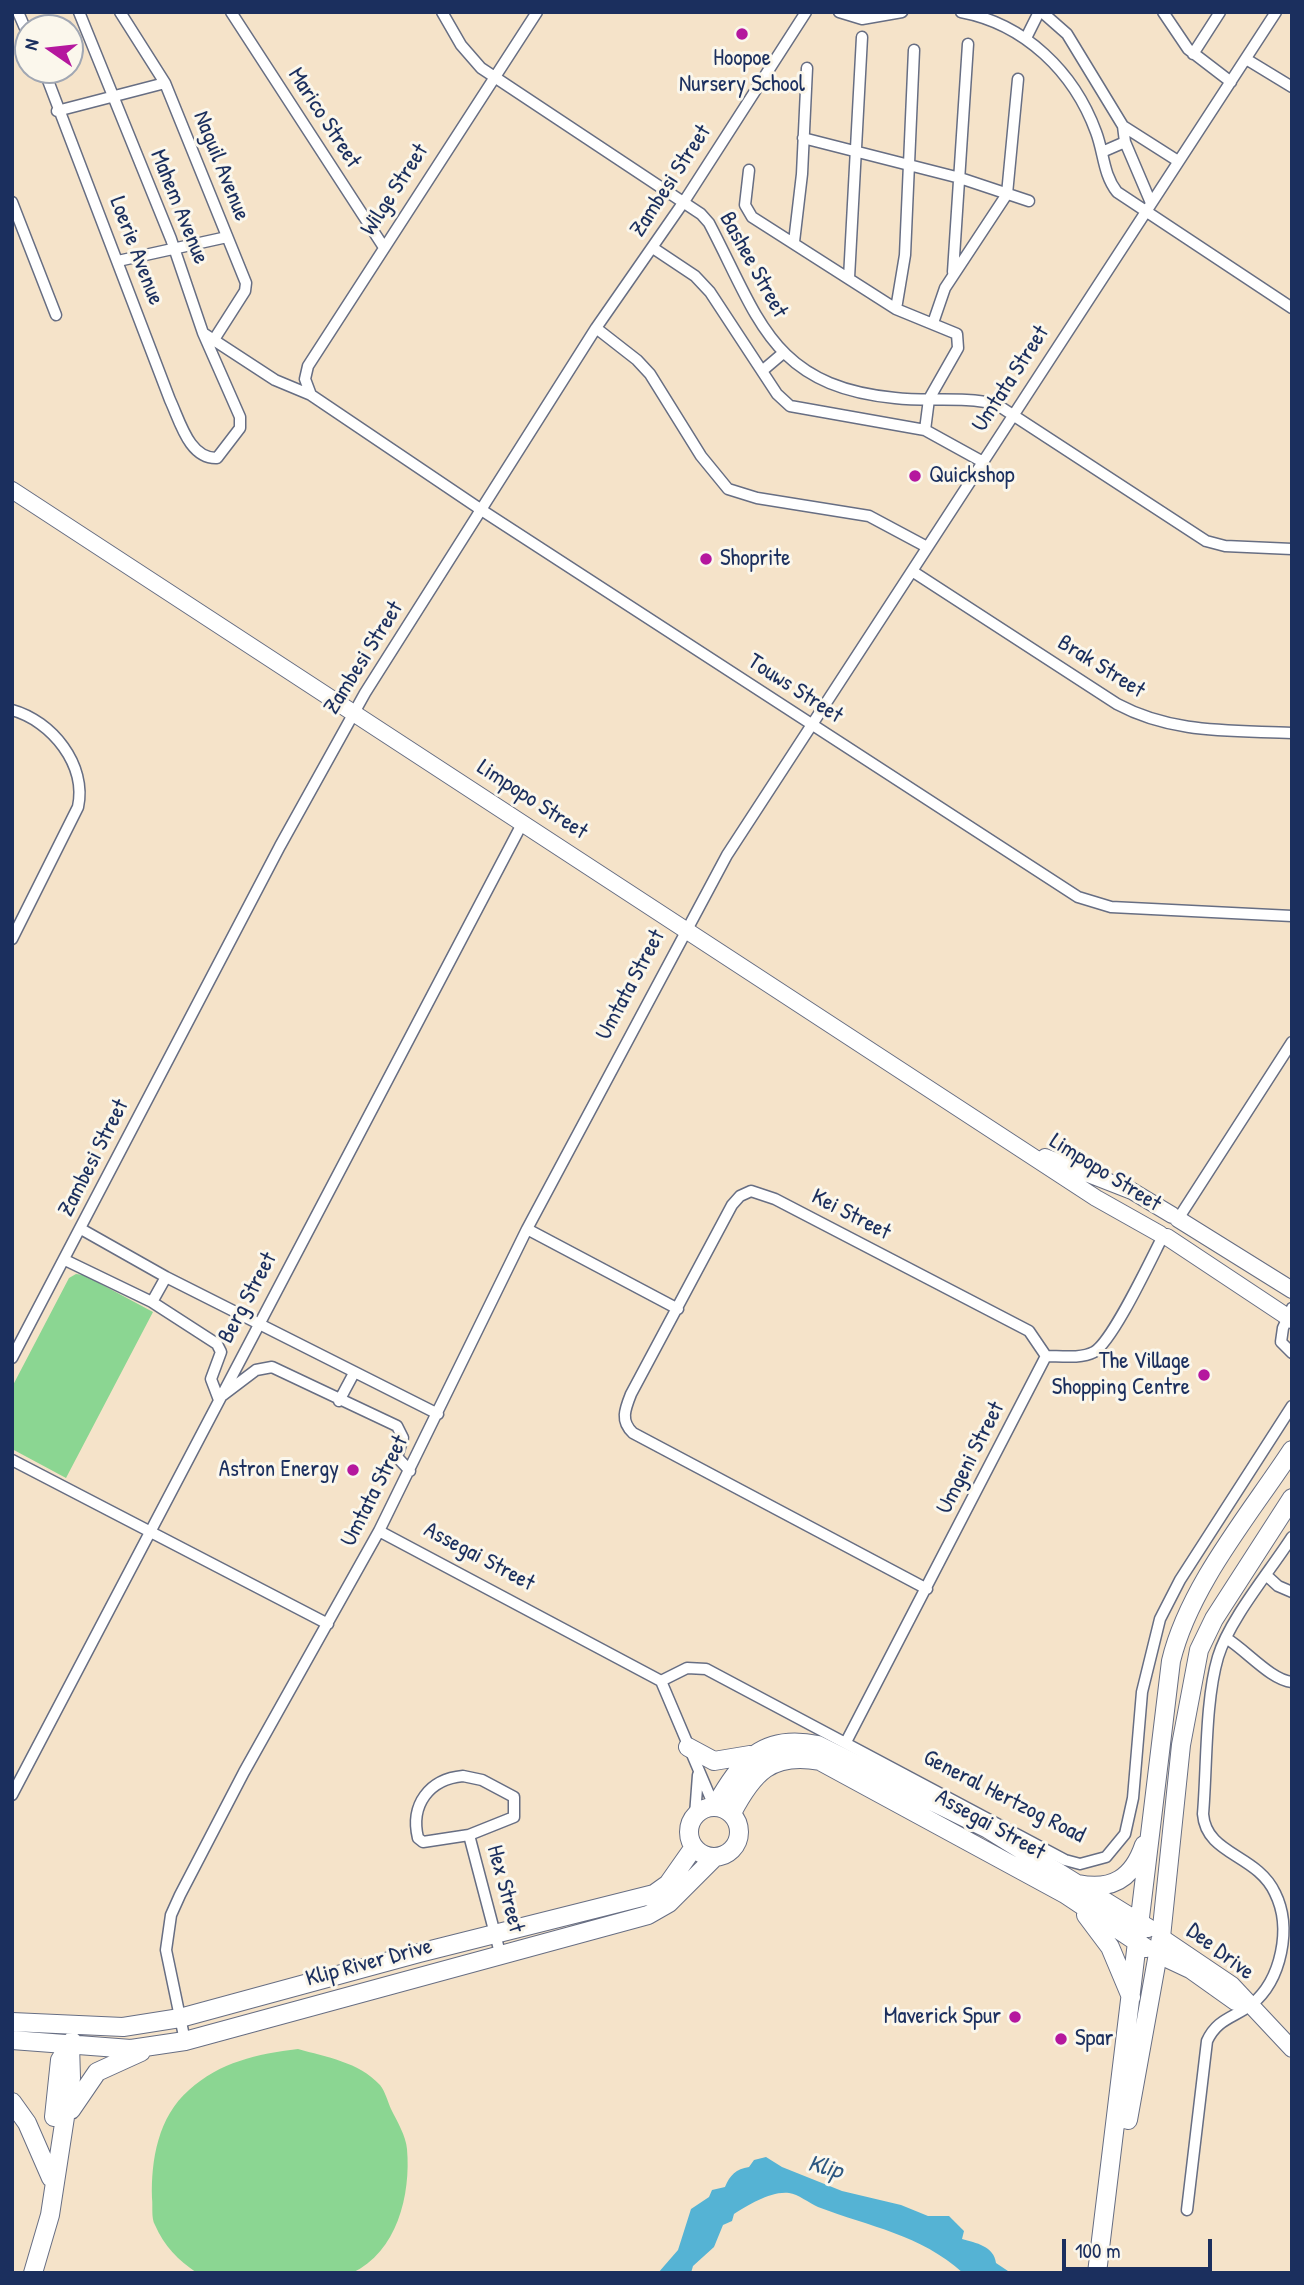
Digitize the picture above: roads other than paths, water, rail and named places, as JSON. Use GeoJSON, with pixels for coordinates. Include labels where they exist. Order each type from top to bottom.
{"type":"FeatureCollection","features":[{"type":"Feature","properties":{"kind":"main road"},"geometry":{"type":"LineString","coordinates":[[1107,2273],[1105,2250],[1168,1679],[1177,1639],[1196,1598],[1292,1450]]}},
{"type":"Feature","properties":{"kind":"main road"},"geometry":{"type":"LineString","coordinates":[[1097,2273],[1105,2250],[1161,1937],[1181,1745],[1202,1641],[1292,1498]]}},
{"type":"Feature","properties":{"kind":"main road","name":"Assegai Street"},"geometry":{"type":"LineString","coordinates":[[688,1747],[714,1761],[739,1759],[778,1744],[793,1742],[828,1748],[988,1829],[1075,1892],[1138,1944],[1158,1955]]}},
{"type":"Feature","properties":{"kind":"main road"},"geometry":{"type":"LineString","coordinates":[[716,1857],[707,1856],[694,1847],[689,1831],[695,1815],[714,1806],[735,1772],[753,1754]]}},
{"type":"Feature","properties":{"kind":"main road","name":"Assegai Street"},"geometry":{"type":"LineString","coordinates":[[732,1813],[759,1773],[775,1762],[792,1759],[820,1761],[1161,1937]]}},
{"type":"Feature","properties":{"kind":"main road"},"geometry":{"type":"LineString","coordinates":[[714,1806],[732,1813]]}},
{"type":"Feature","properties":{"kind":"main road","name":"Klip River Drive"},"geometry":{"type":"LineString","coordinates":[[20,2022],[98,2026],[146,2025],[419,1953],[498,1944],[648,1915],[668,1903],[716,1857],[731,1851],[739,1836],[737,1820],[732,1813]]}},
{"type":"Feature","properties":{"kind":"main road"},"geometry":{"type":"LineString","coordinates":[[1132,2000],[1110,1947],[1075,1892],[1122,1880],[1137,1861],[1150,1823]]}},
{"type":"Feature","properties":{"kind":"main road","name":"Klip River Drive"},"geometry":{"type":"LineString","coordinates":[[12,2040],[131,2049],[185,2041],[654,1894],[674,1877],[694,1847]]}},
{"type":"Feature","properties":{"kind":"main road"},"geometry":{"type":"LineString","coordinates":[[20,2022],[58,2033],[70,2045],[71,2078],[50,2215],[33,2273]]}},
{"type":"Feature","properties":{"kind":"main road"},"geometry":{"type":"LineString","coordinates":[[50,2215],[60,2060],[79,2033],[98,2026]]}},
{"type":"Feature","properties":{"kind":"main road"},"geometry":{"type":"LineString","coordinates":[[34,2042],[49,2052],[57,2074]]}},
{"type":"Feature","properties":{"kind":"main road"},"geometry":{"type":"LineString","coordinates":[[62,2128],[78,2096],[97,2072],[121,2059],[161,2046]]}},
{"type":"Feature","properties":{"kind":"main road"},"geometry":{"type":"LineString","coordinates":[[12,2102],[27,2123],[51,2178]]}},
{"type":"Feature","properties":{"kind":"street","name":"Mahem Avenue"},"geometry":{"type":"LineString","coordinates":[[79,12],[175,250],[204,333],[240,417]]}},
{"type":"Feature","properties":{"kind":"street","name":"Naguil Avenue"},"geometry":{"type":"LineString","coordinates":[[120,12],[165,83],[246,287],[215,338]]}},
{"type":"Feature","properties":{"kind":"street","name":"Marico Street"},"geometry":{"type":"LineString","coordinates":[[231,12],[383,246]]}},
{"type":"Feature","properties":{"kind":"street","name":"Bashee Street"},"geometry":{"type":"LineString","coordinates":[[442,12],[466,52],[493,76],[685,200],[709,223],[748,306],[782,354],[809,373],[850,391],[876,397],[982,401],[996,404],[1206,541],[1225,545],[1292,548]]}},
{"type":"Feature","properties":{"kind":"street","name":"Wilge Street"},"geometry":{"type":"LineString","coordinates":[[311,395],[305,379],[307,366],[537,12]]}},
{"type":"Feature","properties":{"kind":"street","name":"Zambesi Street"},"geometry":{"type":"LineString","coordinates":[[12,1358],[15,1345],[65,1260],[274,857],[354,713],[596,328],[685,200],[806,12]]}},
{"type":"Feature","properties":{"kind":"street"},"geometry":{"type":"LineString","coordinates":[[839,12],[862,19],[902,12]]}},
{"type":"Feature","properties":{"kind":"street"},"geometry":{"type":"LineString","coordinates":[[961,12],[994,22],[1026,38],[1044,53],[1073,87],[1090,116],[1112,185],[1130,204],[1148,208],[1292,308]]}},
{"type":"Feature","properties":{"kind":"street"},"geometry":{"type":"LineString","coordinates":[[1026,38],[1041,12],[1067,34],[1123,126],[1125,142],[1148,208]]}},
{"type":"Feature","properties":{"kind":"street"},"geometry":{"type":"LineString","coordinates":[[1163,12],[1193,54],[1231,82]]}},
{"type":"Feature","properties":{"kind":"street"},"geometry":{"type":"LineString","coordinates":[[1193,54],[1220,12]]}},
{"type":"Feature","properties":{"kind":"street","name":"Umtata Street"},"geometry":{"type":"LineString","coordinates":[[185,2041],[166,1950],[171,1915],[244,1772],[379,1531],[527,1230],[685,927],[727,855],[1276,12]]}},
{"type":"Feature","properties":{"kind":"street"},"geometry":{"type":"LineString","coordinates":[[849,278],[862,37]]}},
{"type":"Feature","properties":{"kind":"street"},"geometry":{"type":"LineString","coordinates":[[953,275],[968,44]]}},
{"type":"Feature","properties":{"kind":"street"},"geometry":{"type":"LineString","coordinates":[[896,309],[905,255],[914,50]]}},
{"type":"Feature","properties":{"kind":"street"},"geometry":{"type":"LineString","coordinates":[[1246,58],[1292,87]]}},
{"type":"Feature","properties":{"kind":"street"},"geometry":{"type":"LineString","coordinates":[[794,242],[799,215],[807,68]]}},
{"type":"Feature","properties":{"kind":"street"},"geometry":{"type":"LineString","coordinates":[[933,323],[945,288],[1007,194],[1018,79]]}},
{"type":"Feature","properties":{"kind":"street"},"geometry":{"type":"LineString","coordinates":[[57,111],[165,83]]}},
{"type":"Feature","properties":{"kind":"street","name":"Loerie Avenue"},"geometry":{"type":"LineString","coordinates":[[48,84],[170,400],[192,447],[209,457],[218,458],[240,428],[240,417]]}},
{"type":"Feature","properties":{"kind":"street"},"geometry":{"type":"LineString","coordinates":[[1123,126],[1178,161]]}},
{"type":"Feature","properties":{"kind":"street"},"geometry":{"type":"LineString","coordinates":[[803,138],[960,178],[1029,201]]}},
{"type":"Feature","properties":{"kind":"street"},"geometry":{"type":"LineString","coordinates":[[1102,152],[1125,142]]}},
{"type":"Feature","properties":{"kind":"street"},"geometry":{"type":"LineString","coordinates":[[749,170],[745,200],[747,212],[896,309],[952,331],[960,341],[929,399],[925,430]]}},
{"type":"Feature","properties":{"kind":"street"},"geometry":{"type":"LineString","coordinates":[[12,202],[56,315]]}},
{"type":"Feature","properties":{"kind":"street"},"geometry":{"type":"LineString","coordinates":[[118,261],[227,237]]}},
{"type":"Feature","properties":{"kind":"street","name":"Bashee Street"},"geometry":{"type":"LineString","coordinates":[[653,248],[701,281],[777,394],[790,406],[925,430],[983,463]]}},
{"type":"Feature","properties":{"kind":"street"},"geometry":{"type":"LineString","coordinates":[[596,328],[637,360],[650,374],[701,456],[728,489],[744,496],[869,516],[927,547]]}},
{"type":"Feature","properties":{"kind":"street","name":"Touws Street"},"geometry":{"type":"LineString","coordinates":[[204,333],[275,380],[311,395],[482,511],[1079,897],[1111,907],[1292,916]]}},
{"type":"Feature","properties":{"kind":"street"},"geometry":{"type":"LineString","coordinates":[[762,371],[782,354]]}},
{"type":"Feature","properties":{"kind":"street","name":"Limpopo Street"},"geometry":{"type":"LineString","coordinates":[[12,490],[523,821],[1096,1198],[1164,1235],[1290,1315]]}},
{"type":"Feature","properties":{"kind":"street","name":"Brak Street"},"geometry":{"type":"LineString","coordinates":[[912,571],[1117,704],[1147,719],[1174,726],[1292,733]]}},
{"type":"Feature","properties":{"kind":"street"},"geometry":{"type":"LineString","coordinates":[[12,710],[39,723],[60,741],[73,767],[80,794],[78,807],[12,939]]}},
{"type":"Feature","properties":{"kind":"street","name":"Berg Street"},"geometry":{"type":"LineString","coordinates":[[12,1795],[523,821]]}},
{"type":"Feature","properties":{"kind":"street"},"geometry":{"type":"LineString","coordinates":[[1046,1356],[1078,1355],[1097,1350],[1109,1335],[1164,1235],[1177,1233],[1175,1217],[1292,1042]]}},
{"type":"Feature","properties":{"kind":"street","name":"Limpopo Street"},"geometry":{"type":"LineString","coordinates":[[1026,1151],[1132,1191],[1292,1290]]}},
{"type":"Feature","properties":{"kind":"street","name":"Kei Street"},"geometry":{"type":"LineString","coordinates":[[927,1589],[629,1429],[625,1408],[732,1205],[745,1192],[754,1191],[1029,1331],[1046,1356]]}},
{"type":"Feature","properties":{"kind":"street"},"geometry":{"type":"LineString","coordinates":[[80,1229],[166,1278],[438,1414]]}},
{"type":"Feature","properties":{"kind":"street"},"geometry":{"type":"LineString","coordinates":[[527,1230],[678,1309]]}},
{"type":"Feature","properties":{"kind":"street"},"geometry":{"type":"LineString","coordinates":[[65,1260],[152,1302],[219,1346],[220,1355],[211,1379],[220,1398],[256,1370],[268,1367],[397,1426],[403,1437],[397,1457],[410,1471]]}},
{"type":"Feature","properties":{"kind":"street"},"geometry":{"type":"LineString","coordinates":[[152,1302],[166,1278]]}},
{"type":"Feature","properties":{"kind":"street"},"geometry":{"type":"LineString","coordinates":[[1290,1315],[1281,1342],[1292,1353]]}},
{"type":"Feature","properties":{"kind":"street","name":"Umgeni Street"},"geometry":{"type":"LineString","coordinates":[[846,1742],[1046,1356]]}},
{"type":"Feature","properties":{"kind":"street"},"geometry":{"type":"LineString","coordinates":[[340,1401],[354,1373]]}},
{"type":"Feature","properties":{"kind":"street","name":"General Hertzog Road"},"geometry":{"type":"LineString","coordinates":[[661,1681],[687,1668],[706,1669],[1065,1860],[1080,1864],[1106,1857],[1125,1834],[1133,1798],[1142,1692],[1160,1619],[1180,1580],[1292,1406]]}},
{"type":"Feature","properties":{"kind":"street"},"geometry":{"type":"LineString","coordinates":[[12,1460],[328,1624]]}},
{"type":"Feature","properties":{"kind":"street","name":"Assegai Street"},"geometry":{"type":"LineString","coordinates":[[379,1531],[661,1681]]}},
{"type":"Feature","properties":{"kind":"street"},"geometry":{"type":"LineString","coordinates":[[1187,2210],[1207,2041],[1212,2029],[1223,2019],[1250,2005],[1288,1941],[1280,1902],[1273,1887],[1247,1860],[1211,1839],[1204,1827],[1203,1814],[1211,1701],[1218,1657],[1227,1638],[1292,1537]]}},
{"type":"Feature","properties":{"kind":"street"},"geometry":{"type":"LineString","coordinates":[[1266,1575],[1278,1586],[1292,1591]]}},
{"type":"Feature","properties":{"kind":"street"},"geometry":{"type":"LineString","coordinates":[[1227,1638],[1253,1656],[1273,1677],[1292,1682]]}},
{"type":"Feature","properties":{"kind":"street"},"geometry":{"type":"LineString","coordinates":[[661,1681],[714,1806]]}},
{"type":"Feature","properties":{"kind":"street"},"geometry":{"type":"LineString","coordinates":[[695,1815],[698,1788],[696,1765]]}},
{"type":"Feature","properties":{"kind":"street","name":"Hex Street"},"geometry":{"type":"LineString","coordinates":[[463,1776],[482,1780],[514,1797],[516,1810],[509,1821],[469,1835],[429,1842],[418,1838],[415,1817],[427,1791],[450,1777],[463,1776]]}},
{"type":"Feature","properties":{"kind":"street","name":"Hex Street"},"geometry":{"type":"LineString","coordinates":[[469,1835],[498,1944]]}},
{"type":"Feature","properties":{"kind":"street","name":"Dee Drive"},"geometry":{"type":"LineString","coordinates":[[1161,1937],[1232,1985],[1292,2049]]}},
{"type":"Feature","properties":{"kind":"street","name":"Dee Drive"},"geometry":{"type":"LineString","coordinates":[[1158,1955],[1190,1970],[1236,2001],[1250,2005]]}},
{"type":"Feature","properties":{"kind":"water"},"geometry":{"type":"Polygon","coordinates":[[[766,2157],[782,2167],[842,2191],[901,2205],[928,2216],[949,2216],[964,2231],[962,2239],[988,2249],[995,2257],[996,2263],[1011,2273],[963,2273],[930,2249],[912,2240],[818,2207],[792,2194],[782,2193],[760,2199],[734,2214],[732,2221],[723,2225],[714,2247],[693,2266],[691,2273],[658,2273],[678,2250],[691,2209],[709,2197],[712,2190],[725,2187],[737,2171],[749,2167],[754,2160],[766,2157]]]}},
{"type":"Feature","properties":{"kind":"place","name":"Hoopoe Nursery School"},"geometry":{"type":"Point","coordinates":[742,34]}},
{"type":"Feature","properties":{"kind":"place","name":"Quickshop"},"geometry":{"type":"Point","coordinates":[915,476]}},
{"type":"Feature","properties":{"kind":"place","name":"Shoprite"},"geometry":{"type":"Point","coordinates":[706,559]}},
{"type":"Feature","properties":{"kind":"place","name":"The Village Shopping Centre"},"geometry":{"type":"Point","coordinates":[1204,1375]}},
{"type":"Feature","properties":{"kind":"place","name":"Astron Energy"},"geometry":{"type":"Point","coordinates":[353,1470]}},
{"type":"Feature","properties":{"kind":"place","name":"Maverick Spur"},"geometry":{"type":"Point","coordinates":[1015,2017]}},
{"type":"Feature","properties":{"kind":"place","name":"Spar"},"geometry":{"type":"Point","coordinates":[1061,2039]}},
{"type":"Feature","properties":{"kind":"water label","name":"Klip"},"geometry":{"type":"Point","coordinates":[825,2168]}}]}
